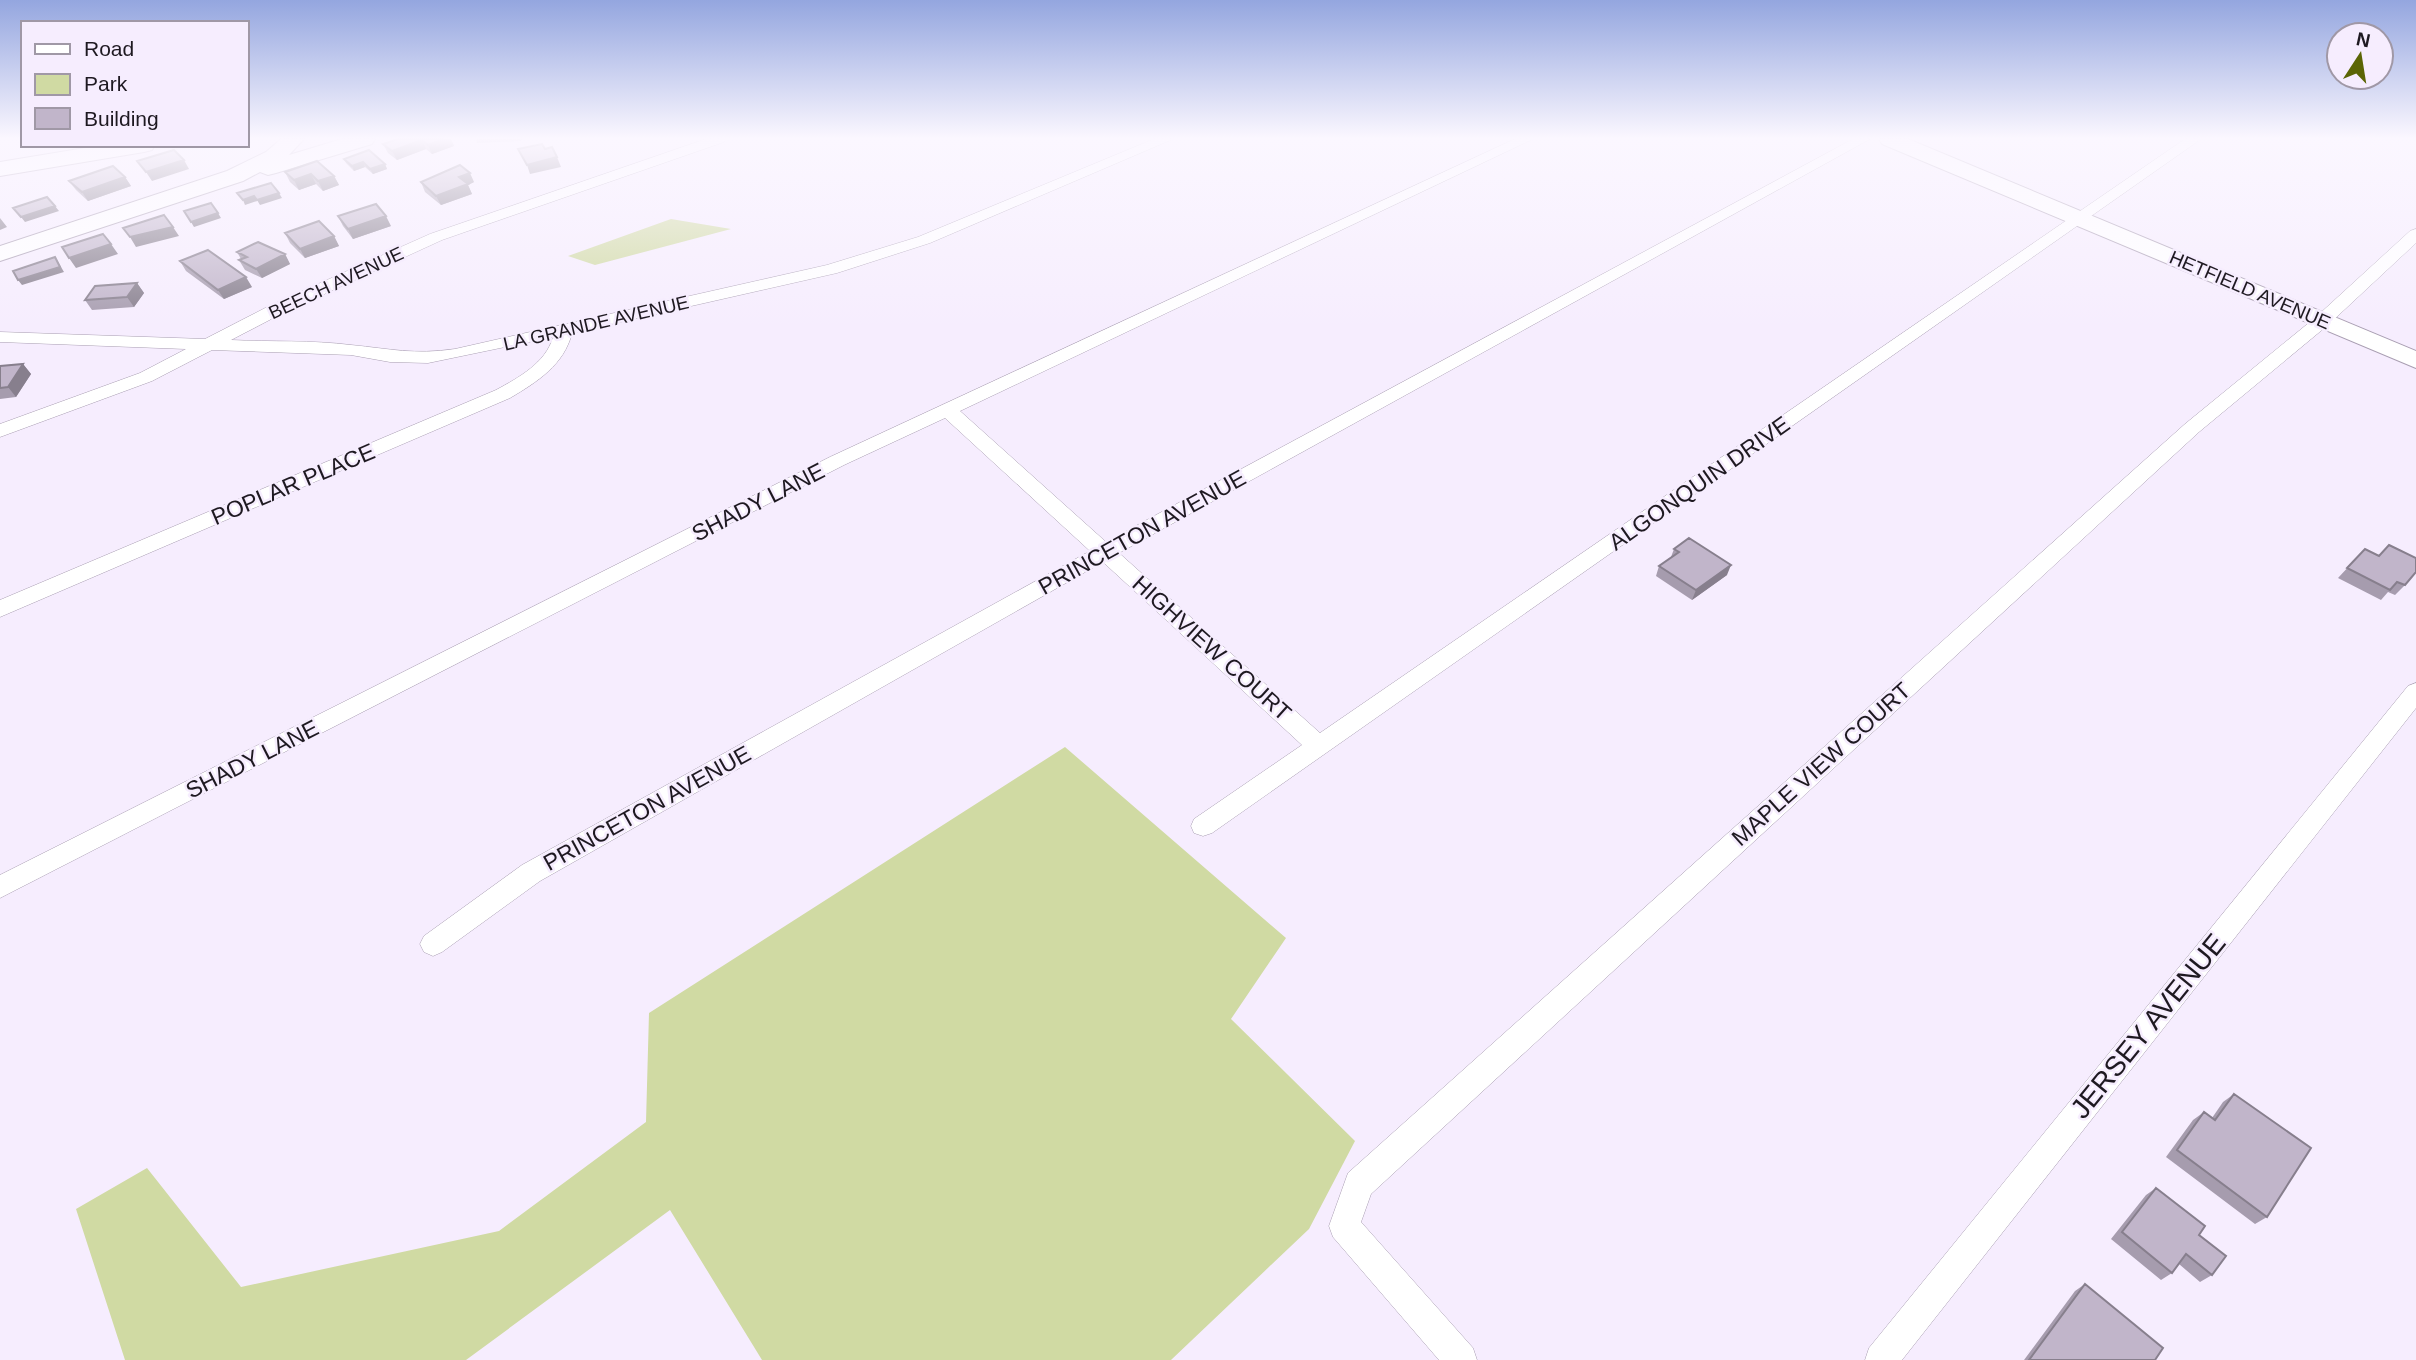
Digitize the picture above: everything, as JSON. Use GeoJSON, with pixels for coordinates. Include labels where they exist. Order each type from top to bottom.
{"type":"FeatureCollection","features":[{"type":"Feature","properties":{"kind":"street"},"geometry":{"type":"LineString","coordinates":[[0,254],[155,202]]}},
{"type":"Feature","properties":{"kind":"street","name":"BEECH AVENUE"},"geometry":{"type":"LineString","coordinates":[[0,431],[146,377],[277,309],[436,237],[536,202]]}},
{"type":"Feature","properties":{"kind":"street","name":"LA GRANDE AVENUE"},"geometry":{"type":"LineString","coordinates":[[0,337],[351,350],[390,357],[428,358],[563,332],[880,255],[965,225],[1018,202]]}},
{"type":"Feature","properties":{"kind":"street","name":"SHADY LANE"},"geometry":{"type":"LineString","coordinates":[[1,883],[837,461],[1391,202]]}},
{"type":"Feature","properties":{"kind":"street","name":"PRINCETON AVENUE"},"geometry":{"type":"LineString","coordinates":[[433,944],[531,873],[1106,551],[1746,202]]}},
{"type":"Feature","properties":{"kind":"street","name":"HETFIELD AVENUE"},"geometry":{"type":"LineString","coordinates":[[2042,202],[2416,360]]}},
{"type":"Feature","properties":{"kind":"street","name":"ALGONQUIN DRIVE"},"geometry":{"type":"LineString","coordinates":[[1203,826],[2104,202]]}},
{"type":"Feature","properties":{"kind":"street","name":"MAPLE VIEW COURT"},"geometry":{"type":"LineString","coordinates":[[1461,1360],[1344,1226],[1359,1184],[2192,428],[2322,321],[2416,234]]}},
{"type":"Feature","properties":{"kind":"street","name":"POPLAR PLACE"},"geometry":{"type":"LineString","coordinates":[[0,609],[503,394],[524,382],[549,362],[559,348],[563,332]]}},
{"type":"Feature","properties":{"kind":"street","name":"HIGHVIEW COURT"},"geometry":{"type":"LineString","coordinates":[[948,410],[1319,746]]}},
{"type":"Feature","properties":{"kind":"street","name":"JERSEY AVENUE"},"geometry":{"type":"LineString","coordinates":[[1881,1360],[2416,692]]}},
{"type":"Feature","properties":{"kind":"green space"},"geometry":{"type":"Polygon","coordinates":[[[671,219],[731,229],[595,265],[568,256],[671,219]]]}},
{"type":"Feature","properties":{"kind":"green space"},"geometry":{"type":"Polygon","coordinates":[[[1065,747],[1286,938],[1231,1019],[1355,1141],[1309,1229],[1171,1360],[762,1360],[670,1210],[466,1360],[125,1360],[76,1209],[147,1168],[241,1287],[499,1231],[646,1122],[649,1013],[1065,747]]]}},
{"type":"Feature","properties":{"kind":"building"},"geometry":{"type":"Polygon","coordinates":[[[30,202],[52,202],[55,206],[21,217],[13,208],[30,202]]]}},
{"type":"Feature","properties":{"kind":"building"},"geometry":{"type":"Polygon","coordinates":[[[211,203],[218,213],[191,222],[184,211],[211,203]]]}},
{"type":"Feature","properties":{"kind":"building"},"geometry":{"type":"Polygon","coordinates":[[[376,204],[386,216],[348,229],[338,216],[376,204]]]}},
{"type":"Feature","properties":{"kind":"building"},"geometry":{"type":"Polygon","coordinates":[[[164,215],[173,227],[130,237],[123,228],[164,215]]]}},
{"type":"Feature","properties":{"kind":"building"},"geometry":{"type":"Polygon","coordinates":[[[319,221],[334,236],[300,249],[285,233],[319,221]]]}},
{"type":"Feature","properties":{"kind":"building"},"geometry":{"type":"Polygon","coordinates":[[[103,234],[111,244],[69,258],[62,247],[103,234]]]}},
{"type":"Feature","properties":{"kind":"building"},"geometry":{"type":"Polygon","coordinates":[[[258,242],[285,254],[256,269],[239,260],[247,257],[237,252],[258,242]]]}},
{"type":"Feature","properties":{"kind":"building"},"geometry":{"type":"Polygon","coordinates":[[[208,250],[246,277],[218,290],[180,261],[208,250]]]}},
{"type":"Feature","properties":{"kind":"building"},"geometry":{"type":"Polygon","coordinates":[[[55,257],[60,267],[18,280],[13,271],[55,257]]]}},
{"type":"Feature","properties":{"kind":"building"},"geometry":{"type":"Polygon","coordinates":[[[137,283],[127,297],[85,300],[95,286],[137,283]]]}},
{"type":"Feature","properties":{"kind":"building"},"geometry":{"type":"Polygon","coordinates":[[[23,364],[8,387],[0,388],[0,366],[23,364]]]}},
{"type":"Feature","properties":{"kind":"building"},"geometry":{"type":"Polygon","coordinates":[[[1689,538],[1731,565],[1696,590],[1659,566],[1679,552],[1674,549],[1689,538]]]}},
{"type":"Feature","properties":{"kind":"building"},"geometry":{"type":"Polygon","coordinates":[[[2389,545],[2416,558],[2416,572],[2405,585],[2397,582],[2390,590],[2347,568],[2365,549],[2379,556],[2389,545]]]}},
{"type":"Feature","properties":{"kind":"building"},"geometry":{"type":"Polygon","coordinates":[[[2234,1094],[2311,1148],[2267,1217],[2177,1150],[2204,1112],[2215,1120],[2234,1094]]]}},
{"type":"Feature","properties":{"kind":"building"},"geometry":{"type":"Polygon","coordinates":[[[2156,1188],[2205,1226],[2199,1235],[2226,1256],[2212,1275],[2186,1254],[2172,1273],[2122,1232],[2156,1188]]]}},
{"type":"Feature","properties":{"kind":"building"},"geometry":{"type":"Polygon","coordinates":[[[2085,1284],[2163,1348],[2155,1360],[2029,1360],[2085,1284]]]}}]}
